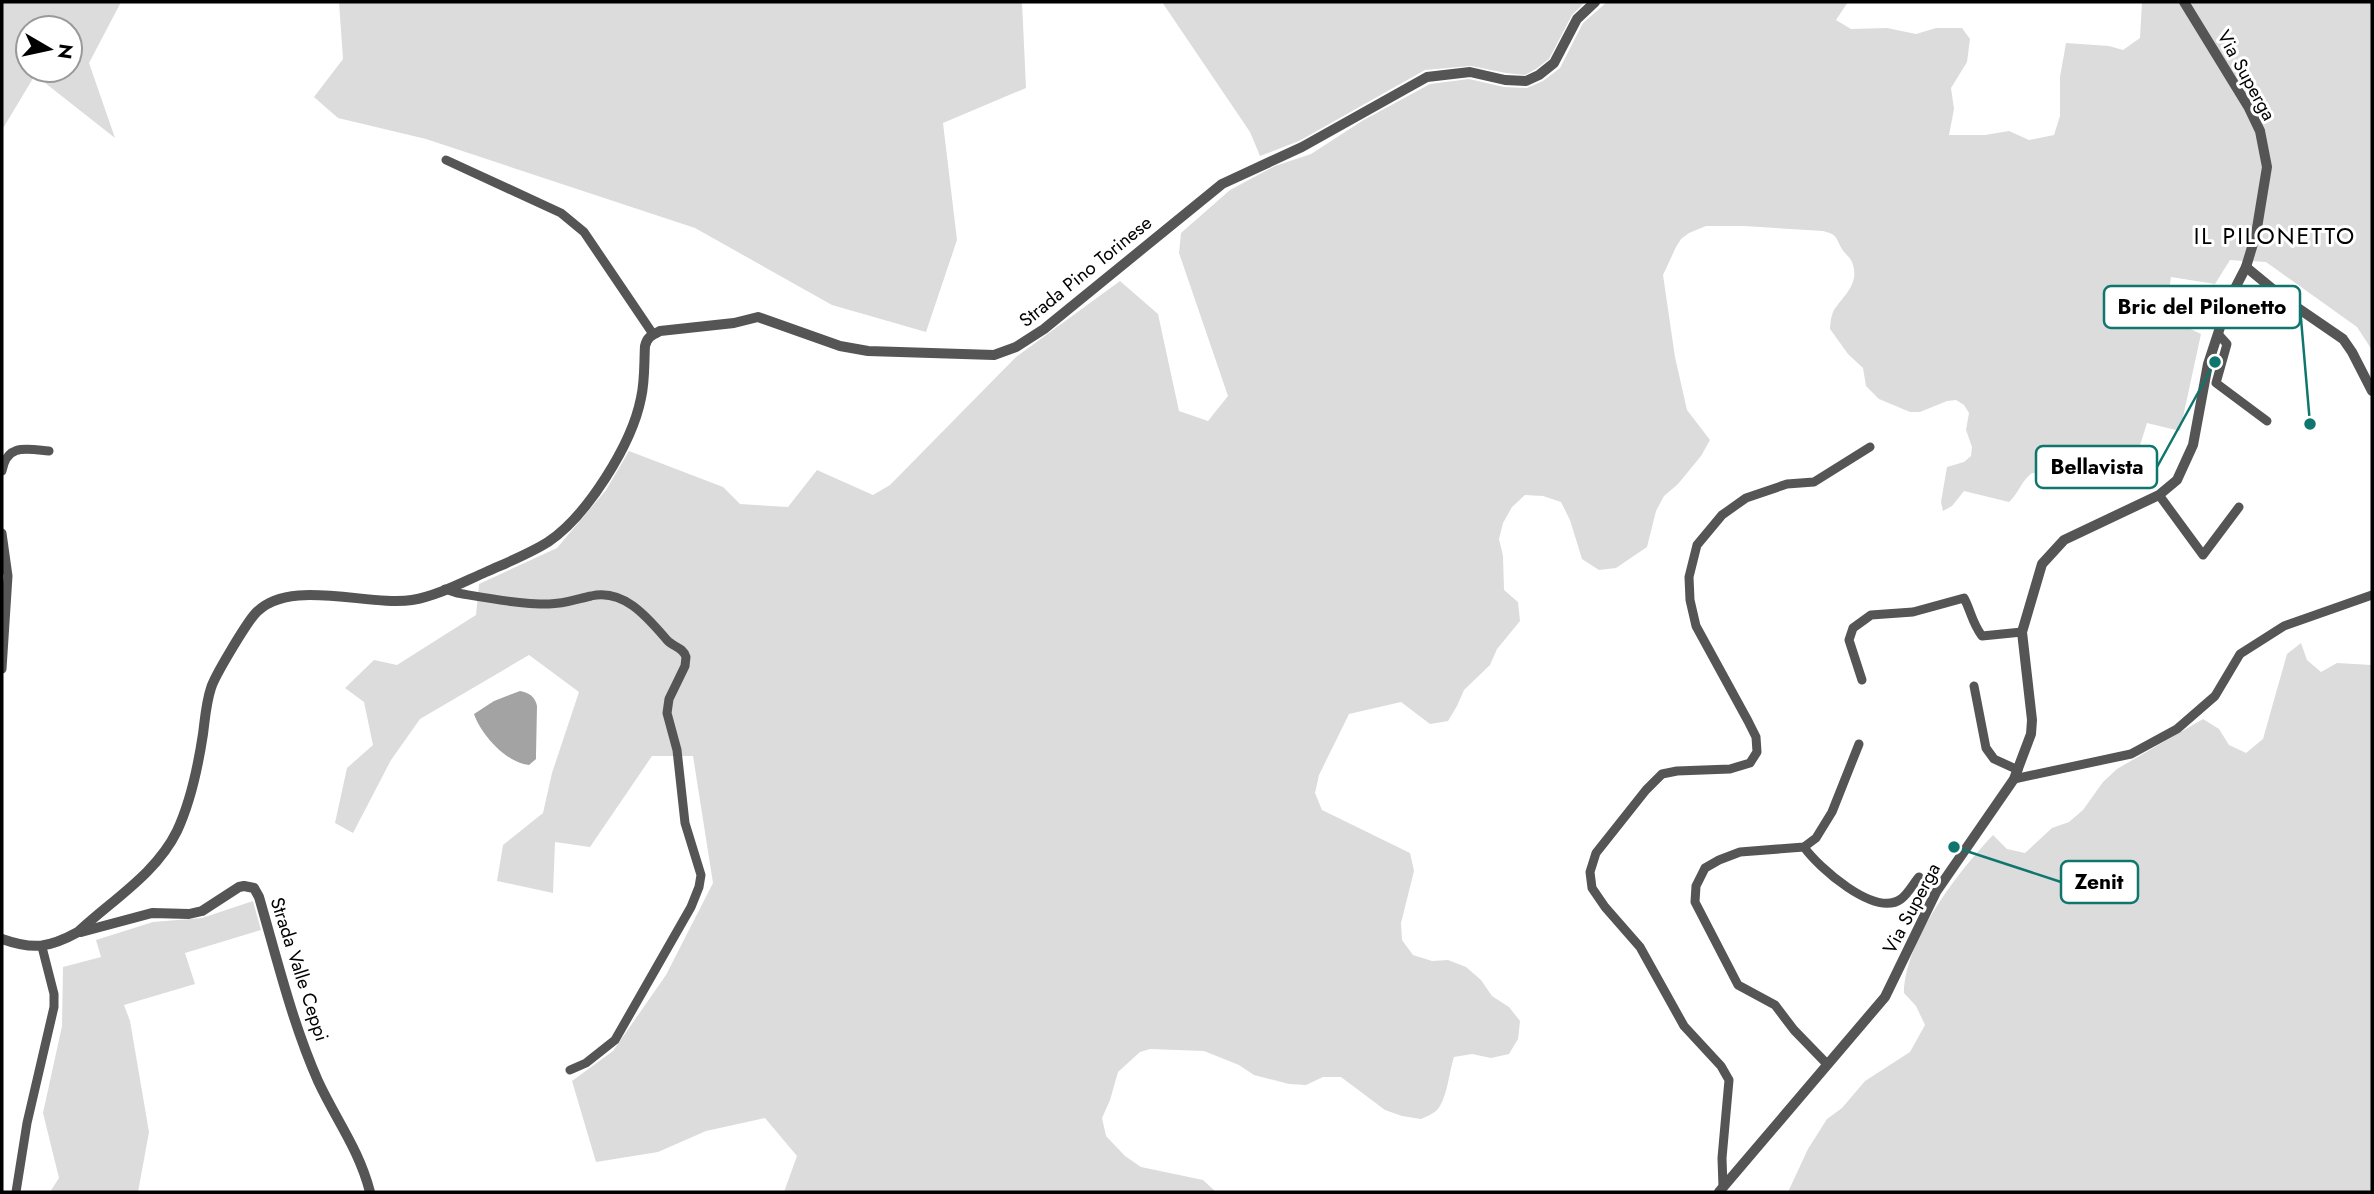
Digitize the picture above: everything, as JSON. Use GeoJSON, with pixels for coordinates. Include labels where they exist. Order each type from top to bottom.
{"type":"FeatureCollection","features":[{"type":"Feature","properties":{"kind":"street","name":"Strada Pino Torinese"},"geometry":{"type":"LineString","coordinates":[[653,334],[758,317],[840,346],[868,351],[994,355],[1016,346],[1044,329],[1222,184],[1302,147],[1427,77],[1470,72],[1505,80],[1526,81],[1539,75],[1554,63],[1577,19],[1595,2]]}},
{"type":"Feature","properties":{"kind":"street","name":"Via Superga"},"geometry":{"type":"LineString","coordinates":[[1721,1190],[1885,997],[1936,892],[2016,774],[2032,727],[2022,632],[2042,564],[2064,540],[2159,495],[2177,480],[2186,464],[2193,446],[2208,364],[2229,300],[2246,267],[2256,234],[2267,167],[2260,131],[2249,108],[2184,2]]}},
{"type":"Feature","properties":{"kind":"street"},"geometry":{"type":"LineString","coordinates":[[2,939],[21,946],[42,947],[61,941],[78,932],[147,873],[162,856],[187,805],[198,765],[212,684],[254,614],[271,601],[295,595],[385,601],[411,600],[445,589],[548,542],[589,500],[621,453],[641,401],[645,346],[647,339],[653,334],[584,232],[561,213],[446,160]]}},
{"type":"Feature","properties":{"kind":"street"},"geometry":{"type":"LineString","coordinates":[[2246,267],[2286,300],[2343,339],[2372,391]]}},
{"type":"Feature","properties":{"kind":"street"},"geometry":{"type":"LineString","coordinates":[[2218,334],[2227,344],[2216,383],[2267,421]]}},
{"type":"Feature","properties":{"kind":"street"},"geometry":{"type":"LineString","coordinates":[[1721,1190],[1729,1080],[1721,1066],[1684,1026],[1640,947],[1592,888],[1590,872],[1596,853],[1662,774],[1730,769],[1750,763],[1757,752],[1756,737],[1696,626],[1690,600],[1689,577],[1697,545],[1722,515],[1746,498],[1787,484],[1814,482],[1870,447]]}},
{"type":"Feature","properties":{"kind":"street"},"geometry":{"type":"LineString","coordinates":[[2,471],[4,459],[13,452],[27,449],[49,451]]}},
{"type":"Feature","properties":{"kind":"street"},"geometry":{"type":"LineString","coordinates":[[2159,495],[2203,555],[2239,507]]}},
{"type":"Feature","properties":{"kind":"street"},"geometry":{"type":"LineString","coordinates":[[2,533],[8,576],[2,669]]}},
{"type":"Feature","properties":{"kind":"street"},"geometry":{"type":"LineString","coordinates":[[445,589],[469,595],[548,604],[568,603],[592,595],[614,596],[626,601],[655,624],[673,646],[682,649],[686,657],[669,699],[667,713],[677,750],[685,823],[701,875],[699,887],[691,906],[615,1040],[586,1063],[570,1070]]}},
{"type":"Feature","properties":{"kind":"street"},"geometry":{"type":"LineString","coordinates":[[1974,686],[1986,748],[1994,759],[2016,774],[2130,754],[2177,729],[2214,696],[2240,654],[2284,626],[2372,595]]}},
{"type":"Feature","properties":{"kind":"street"},"geometry":{"type":"LineString","coordinates":[[1862,680],[1849,640],[1853,628],[1871,615],[1913,612],[1964,597],[1969,606],[1972,624],[1982,635],[2022,632]]}},
{"type":"Feature","properties":{"kind":"street"},"geometry":{"type":"LineString","coordinates":[[1828,1064],[1794,1030],[1775,1005],[1738,985],[1695,902],[1696,886],[1704,869],[1719,860],[1740,852],[1804,847],[1816,838],[1832,812],[1859,744]]}},
{"type":"Feature","properties":{"kind":"street"},"geometry":{"type":"LineString","coordinates":[[1804,847],[1815,863],[1838,882],[1872,900],[1887,904],[1901,899],[1919,877]]}},
{"type":"Feature","properties":{"kind":"street","name":"Strada Valle Ceppi"},"geometry":{"type":"LineString","coordinates":[[78,932],[152,913],[202,911],[239,887],[254,888],[259,897],[290,1007],[318,1080],[364,1167],[370,1192]]}},
{"type":"Feature","properties":{"kind":"street"},"geometry":{"type":"LineString","coordinates":[[16,1192],[27,1123],[54,1007],[54,994],[42,947]]}},
{"type":"Feature","properties":{"kind":"shaded area"},"geometry":{"type":"Polygon","coordinates":[[[2,2],[121,2],[89,63],[115,138],[46,84],[84,84],[84,14],[14,14],[14,84],[30,84],[2,130],[2,2]]]}},
{"type":"Feature","properties":{"kind":"shaded area"},"geometry":{"type":"Polygon","coordinates":[[[339,2],[1022,2],[1026,88],[943,123],[957,240],[926,332],[832,305],[695,228],[426,139],[338,118],[314,97],[343,59],[339,2]]]}},
{"type":"Feature","properties":{"kind":"shaded area"},"geometry":{"type":"Polygon","coordinates":[[[1162,2],[1585,2],[1572,15],[1549,59],[1525,75],[1471,66],[1425,70],[1299,141],[1260,156],[1250,132],[1162,2]]]}},
{"type":"Feature","properties":{"kind":"shaded area"},"geometry":{"type":"Polygon","coordinates":[[[1607,2],[1848,2],[1836,20],[1851,29],[1887,28],[1916,34],[1936,28],[1962,28],[1970,39],[1967,62],[1951,88],[1954,109],[1949,135],[1985,135],[2009,131],[2029,140],[2054,135],[2060,116],[2060,77],[2066,43],[2109,46],[2123,50],[2140,38],[2142,2],[2181,2],[2246,110],[2264,161],[2264,180],[2243,261],[2230,260],[2215,284],[2171,277],[2165,317],[2201,334],[2180,431],[2147,423],[2135,461],[2108,447],[2072,452],[2072,462],[2061,477],[2032,473],[2009,502],[1964,491],[1952,506],[1943,511],[1941,502],[1947,467],[1964,462],[1971,456],[1972,447],[1966,430],[1969,413],[1964,405],[1956,400],[1920,412],[1910,412],[1879,399],[1866,386],[1863,368],[1848,354],[1830,329],[1833,312],[1849,290],[1854,277],[1852,262],[1836,237],[1823,231],[1744,226],[1706,226],[1689,233],[1676,247],[1663,275],[1675,357],[1687,410],[1710,440],[1701,456],[1678,484],[1664,496],[1656,511],[1647,547],[1616,568],[1599,570],[1582,559],[1570,520],[1561,502],[1543,496],[1525,495],[1512,507],[1503,523],[1499,539],[1503,556],[1504,590],[1518,602],[1520,621],[1497,649],[1490,665],[1464,690],[1448,721],[1430,724],[1401,702],[1349,714],[1319,775],[1315,793],[1322,810],[1410,853],[1414,871],[1401,923],[1402,940],[1413,955],[1432,961],[1448,960],[1466,967],[1481,980],[1492,996],[1509,1007],[1520,1021],[1518,1039],[1509,1054],[1491,1058],[1472,1054],[1454,1057],[1440,1106],[1421,1119],[1385,1110],[1341,1077],[1323,1077],[1306,1085],[1289,1084],[1254,1075],[1239,1065],[1204,1051],[1150,1049],[1140,1052],[1118,1072],[1102,1118],[1106,1136],[1125,1156],[1141,1167],[1203,1180],[1216,1192],[784,1192],[797,1156],[765,1118],[706,1131],[658,1152],[596,1162],[572,1081],[613,1051],[666,975],[713,883],[693,756],[652,756],[590,847],[555,842],[553,893],[497,881],[503,845],[543,813],[552,773],[579,692],[529,655],[420,719],[391,760],[353,833],[335,823],[347,768],[373,745],[364,702],[345,688],[374,660],[397,665],[476,615],[479,584],[557,548],[606,490],[629,451],[723,487],[740,504],[788,507],[817,470],[873,495],[890,485],[1016,357],[1120,281],[1158,314],[1179,411],[1208,421],[1228,396],[1179,253],[1181,233],[1230,190],[1275,166],[1311,154],[1362,121],[1430,84],[1469,79],[1504,87],[1527,88],[1543,81],[1560,68],[1583,23],[1607,2]]]}},
{"type":"Feature","properties":{"kind":"shaded area"},"geometry":{"type":"Polygon","coordinates":[[[2189,2],[2372,2],[2372,350],[2357,327],[2266,262],[2251,261],[2267,147],[2189,2]]]}},
{"type":"Feature","properties":{"kind":"shaded area"},"geometry":{"type":"Polygon","coordinates":[[[2301,643],[2307,660],[2321,672],[2337,663],[2372,665],[2372,1192],[1788,1192],[1808,1149],[1827,1119],[1842,1108],[1865,1081],[1910,1052],[1925,1025],[1916,1006],[1904,993],[1913,951],[1923,929],[1950,887],[1993,835],[2007,849],[2025,853],[2052,828],[2069,822],[2083,810],[2103,782],[2117,769],[2203,719],[2219,729],[2229,745],[2246,753],[2263,739],[2287,654],[2301,643]]]}},
{"type":"Feature","properties":{"kind":"shaded area"},"geometry":{"type":"Polygon","coordinates":[[[520,691],[531,696],[537,706],[536,759],[529,765],[512,759],[496,747],[482,731],[474,714],[494,701],[520,691]]]}},
{"type":"Feature","properties":{"kind":"shaded area"},"geometry":{"type":"Polygon","coordinates":[[[253,901],[261,930],[185,953],[195,984],[124,1005],[130,1021],[149,1132],[138,1192],[50,1192],[59,1178],[43,1113],[62,1026],[63,967],[101,957],[96,940],[153,922],[202,918],[253,901]]]}},
{"type":"Feature","properties":{"kind":"place","name":"Bellavista"},"geometry":{"type":"Point","coordinates":[2215,362]}},
{"type":"Feature","properties":{"kind":"place","name":"Bric del Pilonetto"},"geometry":{"type":"Point","coordinates":[2310,424]}},
{"type":"Feature","properties":{"kind":"place","name":"Zenit"},"geometry":{"type":"Point","coordinates":[1954,847]}},
{"type":"Feature","properties":{"kind":"district","name":"IL PILONETTO"},"geometry":{"type":"Point","coordinates":[2275,236]}}]}
